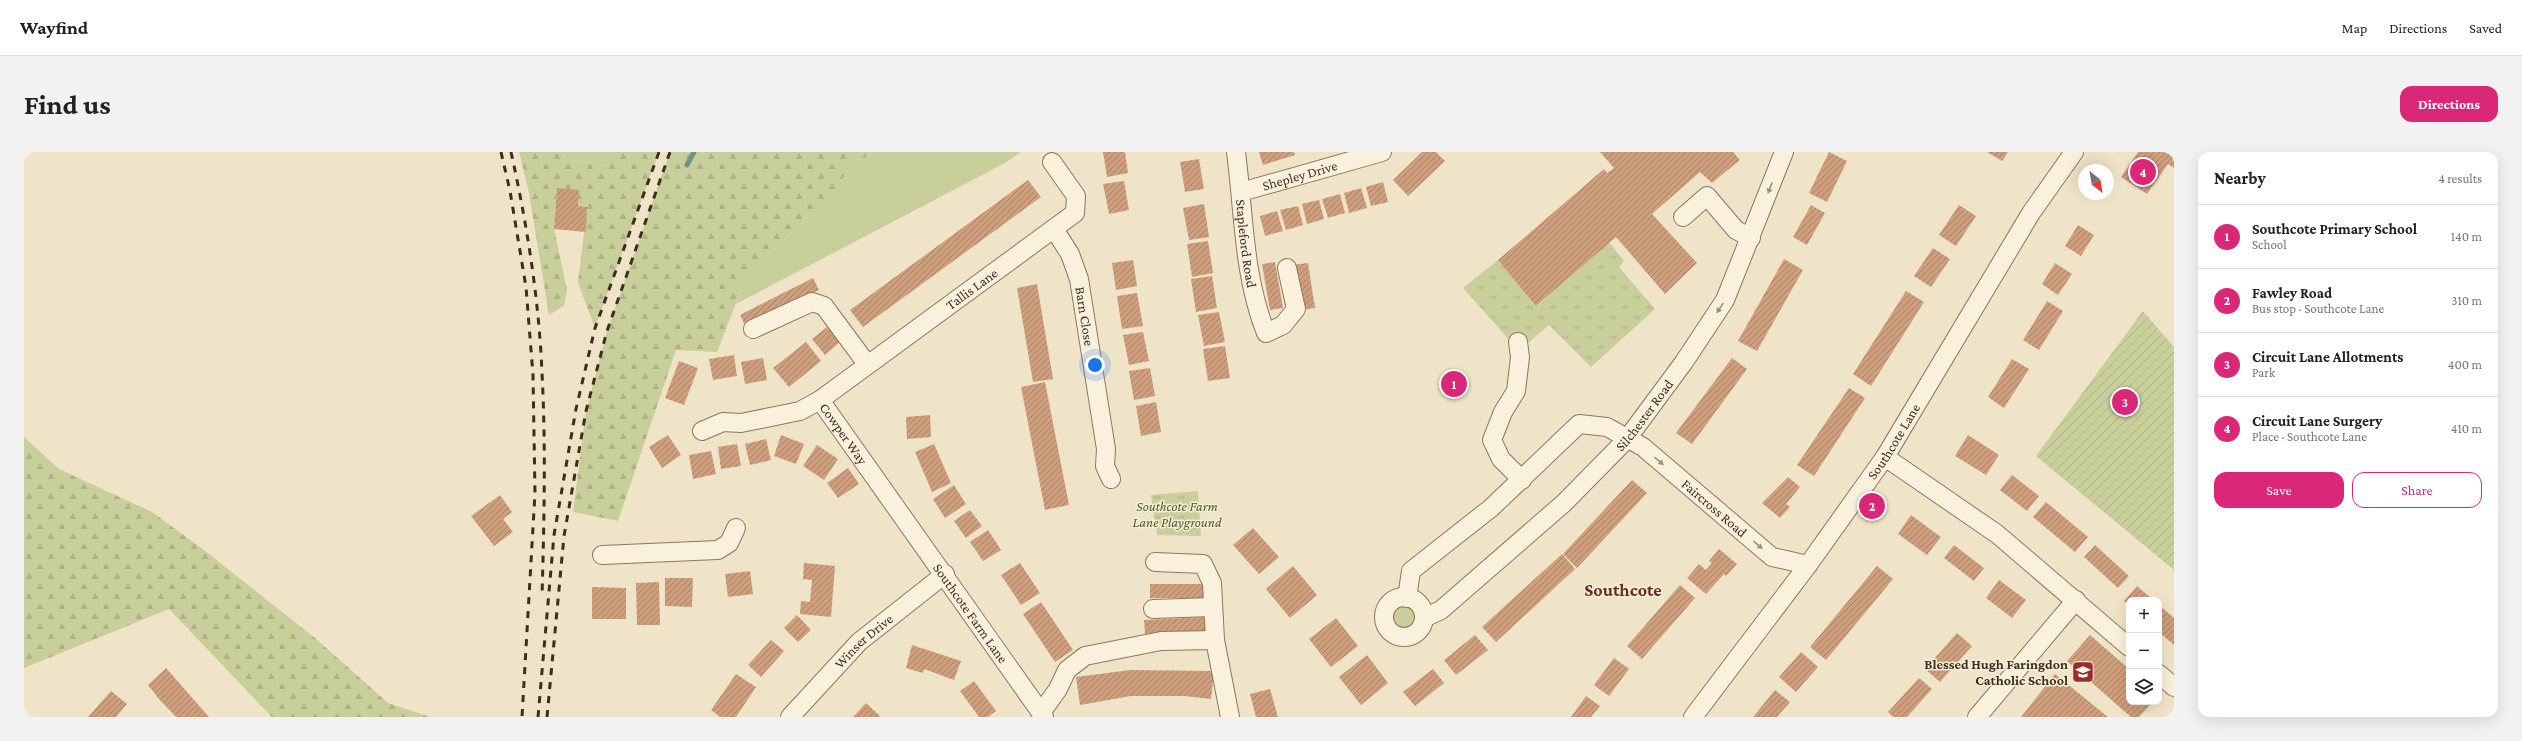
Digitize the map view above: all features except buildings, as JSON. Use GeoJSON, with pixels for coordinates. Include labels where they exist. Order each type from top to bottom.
{"type":"FeatureCollection","features":[{"type":"Feature","properties":{"kind":"street","name":"Stapleford Road"},"geometry":{"type":"LineString","coordinates":[[1236,152],[1241,192],[1245,253],[1258,314],[1266,333],[1283,325],[1296,309],[1287,268]]}},
{"type":"Feature","properties":{"kind":"street","name":"Shepley Drive"},"geometry":{"type":"LineString","coordinates":[[1241,192],[1382,152]]}},
{"type":"Feature","properties":{"kind":"street","name":"Silchester Road"},"geometry":{"type":"LineString","coordinates":[[1424,618],[1441,610],[1564,502],[1627,439],[1684,362],[1726,300],[1784,152]]}},
{"type":"Feature","properties":{"kind":"street","name":"Southcote Lane"},"geometry":{"type":"LineString","coordinates":[[1693,717],[1808,565],[1885,457],[2031,214],[2074,152]]}},
{"type":"Feature","properties":{"kind":"street","name":"Tallis Lane"},"geometry":{"type":"LineString","coordinates":[[820,400],[1075,212],[1076,196],[1052,162]]}},
{"type":"Feature","properties":{"kind":"street"},"geometry":{"type":"LineString","coordinates":[[1683,217],[1707,196],[1736,230],[1751,238]]}},
{"type":"Feature","properties":{"kind":"street","name":"Barn Close"},"geometry":{"type":"LineString","coordinates":[[1054,228],[1070,254],[1079,279],[1106,449],[1105,466],[1111,479]]}},
{"type":"Feature","properties":{"kind":"street"},"geometry":{"type":"LineString","coordinates":[[753,329],[812,302],[824,306],[867,364]]}},
{"type":"Feature","properties":{"kind":"street"},"geometry":{"type":"LineString","coordinates":[[1407,598],[1411,571],[1491,508],[1522,480],[1501,458],[1492,440],[1503,412],[1516,391],[1520,356],[1518,342]]}},
{"type":"Feature","properties":{"kind":"street","name":"Cowper Way"},"geometry":{"type":"LineString","coordinates":[[702,431],[723,422],[741,423],[800,411],[820,400],[898,509]]}},
{"type":"Feature","properties":{"kind":"street","name":"Faircross Road"},"geometry":{"type":"LineString","coordinates":[[1522,480],[1579,424],[1608,427],[1642,447],[1772,557],[1808,565]]}},
{"type":"Feature","properties":{"kind":"street"},"geometry":{"type":"LineString","coordinates":[[1885,457],[1997,534],[2126,644]]}},
{"type":"Feature","properties":{"kind":"street","name":"Southcote Farm Lane"},"geometry":{"type":"LineString","coordinates":[[898,509],[945,574],[1042,715]]}},
{"type":"Feature","properties":{"kind":"street"},"geometry":{"type":"LineString","coordinates":[[602,554],[718,550],[729,544],[736,528]]}},
{"type":"Feature","properties":{"kind":"street"},"geometry":{"type":"LineString","coordinates":[[1155,562],[1203,564],[1212,583],[1215,640],[1230,717]]}},
{"type":"Feature","properties":{"kind":"street","name":"Winser Drive"},"geometry":{"type":"LineString","coordinates":[[790,717],[859,642],[945,574]]}},
{"type":"Feature","properties":{"kind":"street"},"geometry":{"type":"LineString","coordinates":[[1407,598],[1420,606],[1424,618],[1420,630],[1415,634],[1403,637],[1391,632],[1385,621],[1387,608],[1397,599],[1407,598]]}},
{"type":"Feature","properties":{"kind":"street"},"geometry":{"type":"LineString","coordinates":[[1977,717],[2076,600]]}},
{"type":"Feature","properties":{"kind":"street"},"geometry":{"type":"LineString","coordinates":[[1153,609],[1213,607]]}},
{"type":"Feature","properties":{"kind":"street"},"geometry":{"type":"LineString","coordinates":[[1042,715],[1058,690],[1067,670],[1085,656],[1161,641],[1215,640]]}},
{"type":"Feature","properties":{"kind":"street"},"geometry":{"type":"LineString","coordinates":[[2162,677],[2174,687]]}},
{"type":"Feature","properties":{"kind":"green space"},"geometry":{"type":"Polygon","coordinates":[[[519,152],[563,152],[564,159],[608,165],[613,152],[659,152],[595,328],[578,283],[587,207],[578,206],[557,189],[554,229],[567,289],[564,306],[549,315],[529,193],[519,152]]]}},
{"type":"Feature","properties":{"kind":"green space"},"geometry":{"type":"Polygon","coordinates":[[[563,152],[613,152],[608,165],[564,159],[563,152]]]}},
{"type":"Feature","properties":{"kind":"green space"},"geometry":{"type":"Polygon","coordinates":[[[670,152],[884,152],[856,160],[829,197],[747,275],[717,352],[676,350],[618,521],[573,512],[586,411],[607,331],[670,152]]]}},
{"type":"Feature","properties":{"kind":"green space"},"geometry":{"type":"Polygon","coordinates":[[[884,152],[1021,152],[1005,163],[736,304],[747,275],[829,197],[856,160],[884,152]]]}},
{"type":"Feature","properties":{"kind":"green space"},"geometry":{"type":"Polygon","coordinates":[[[1609,242],[1624,261],[1619,267],[1655,309],[1591,367],[1549,325],[1527,344],[1512,343],[1463,288],[1498,260],[1537,306],[1609,242]]]}},
{"type":"Feature","properties":{"kind":"green space"},"geometry":{"type":"Polygon","coordinates":[[[2143,311],[2174,347],[2174,570],[2036,456],[2143,311]]]}},
{"type":"Feature","properties":{"kind":"green space"},"geometry":{"type":"Polygon","coordinates":[[[24,437],[59,469],[152,512],[204,550],[315,638],[388,703],[430,717],[272,717],[169,609],[24,668],[24,437]]]}},
{"type":"Feature","properties":{"kind":"green space","name":"Southcote Farm Lane Playground"},"geometry":{"type":"Polygon","coordinates":[[[1198,491],[1201,536],[1157,535],[1151,495],[1198,491]]]}},
{"type":"Feature","properties":{"kind":"green space"},"geometry":{"type":"Polygon","coordinates":[[[1405,606],[1413,609],[1416,617],[1413,625],[1405,628],[1397,625],[1394,617],[1397,609],[1405,606]]]}},
{"type":"Feature","properties":{"kind":"waterway"},"geometry":{"type":"LineString","coordinates":[[687,165],[694,152]]}},
{"type":"Feature","properties":{"kind":"railway"},"geometry":{"type":"LineString","coordinates":[[501,152],[510,191],[526,287],[533,375],[535,493],[522,717]]}},
{"type":"Feature","properties":{"kind":"railway"},"geometry":{"type":"LineString","coordinates":[[511,152],[531,262],[540,345],[544,457],[542,597]]}},
{"type":"Feature","properties":{"kind":"railway"},"geometry":{"type":"LineString","coordinates":[[538,717],[554,535],[576,409],[595,328],[659,152]]}},
{"type":"Feature","properties":{"kind":"railway"},"geometry":{"type":"LineString","coordinates":[[547,717],[564,536],[586,411],[607,331],[670,152]]}},
{"type":"Feature","properties":{"kind":"place","name":"Circuit Lane Surgery"},"geometry":{"type":"Point","coordinates":[2143,172]}},
{"type":"Feature","properties":{"kind":"place","name":"Southcote Primary School"},"geometry":{"type":"Point","coordinates":[1454,384]}},
{"type":"Feature","properties":{"kind":"place","name":"Circuit Lane Allotments"},"geometry":{"type":"Point","coordinates":[2125,402]}},
{"type":"Feature","properties":{"kind":"place","name":"Fawley Road"},"geometry":{"type":"Point","coordinates":[1872,506]}},
{"type":"Feature","properties":{"kind":"place","name":"Blessed Hugh Faringdon Catholic School"},"geometry":{"type":"Point","coordinates":[2083,672]}},
{"type":"Feature","properties":{"kind":"district","name":"Southcote"},"geometry":{"type":"Point","coordinates":[1623,590]}}]}
